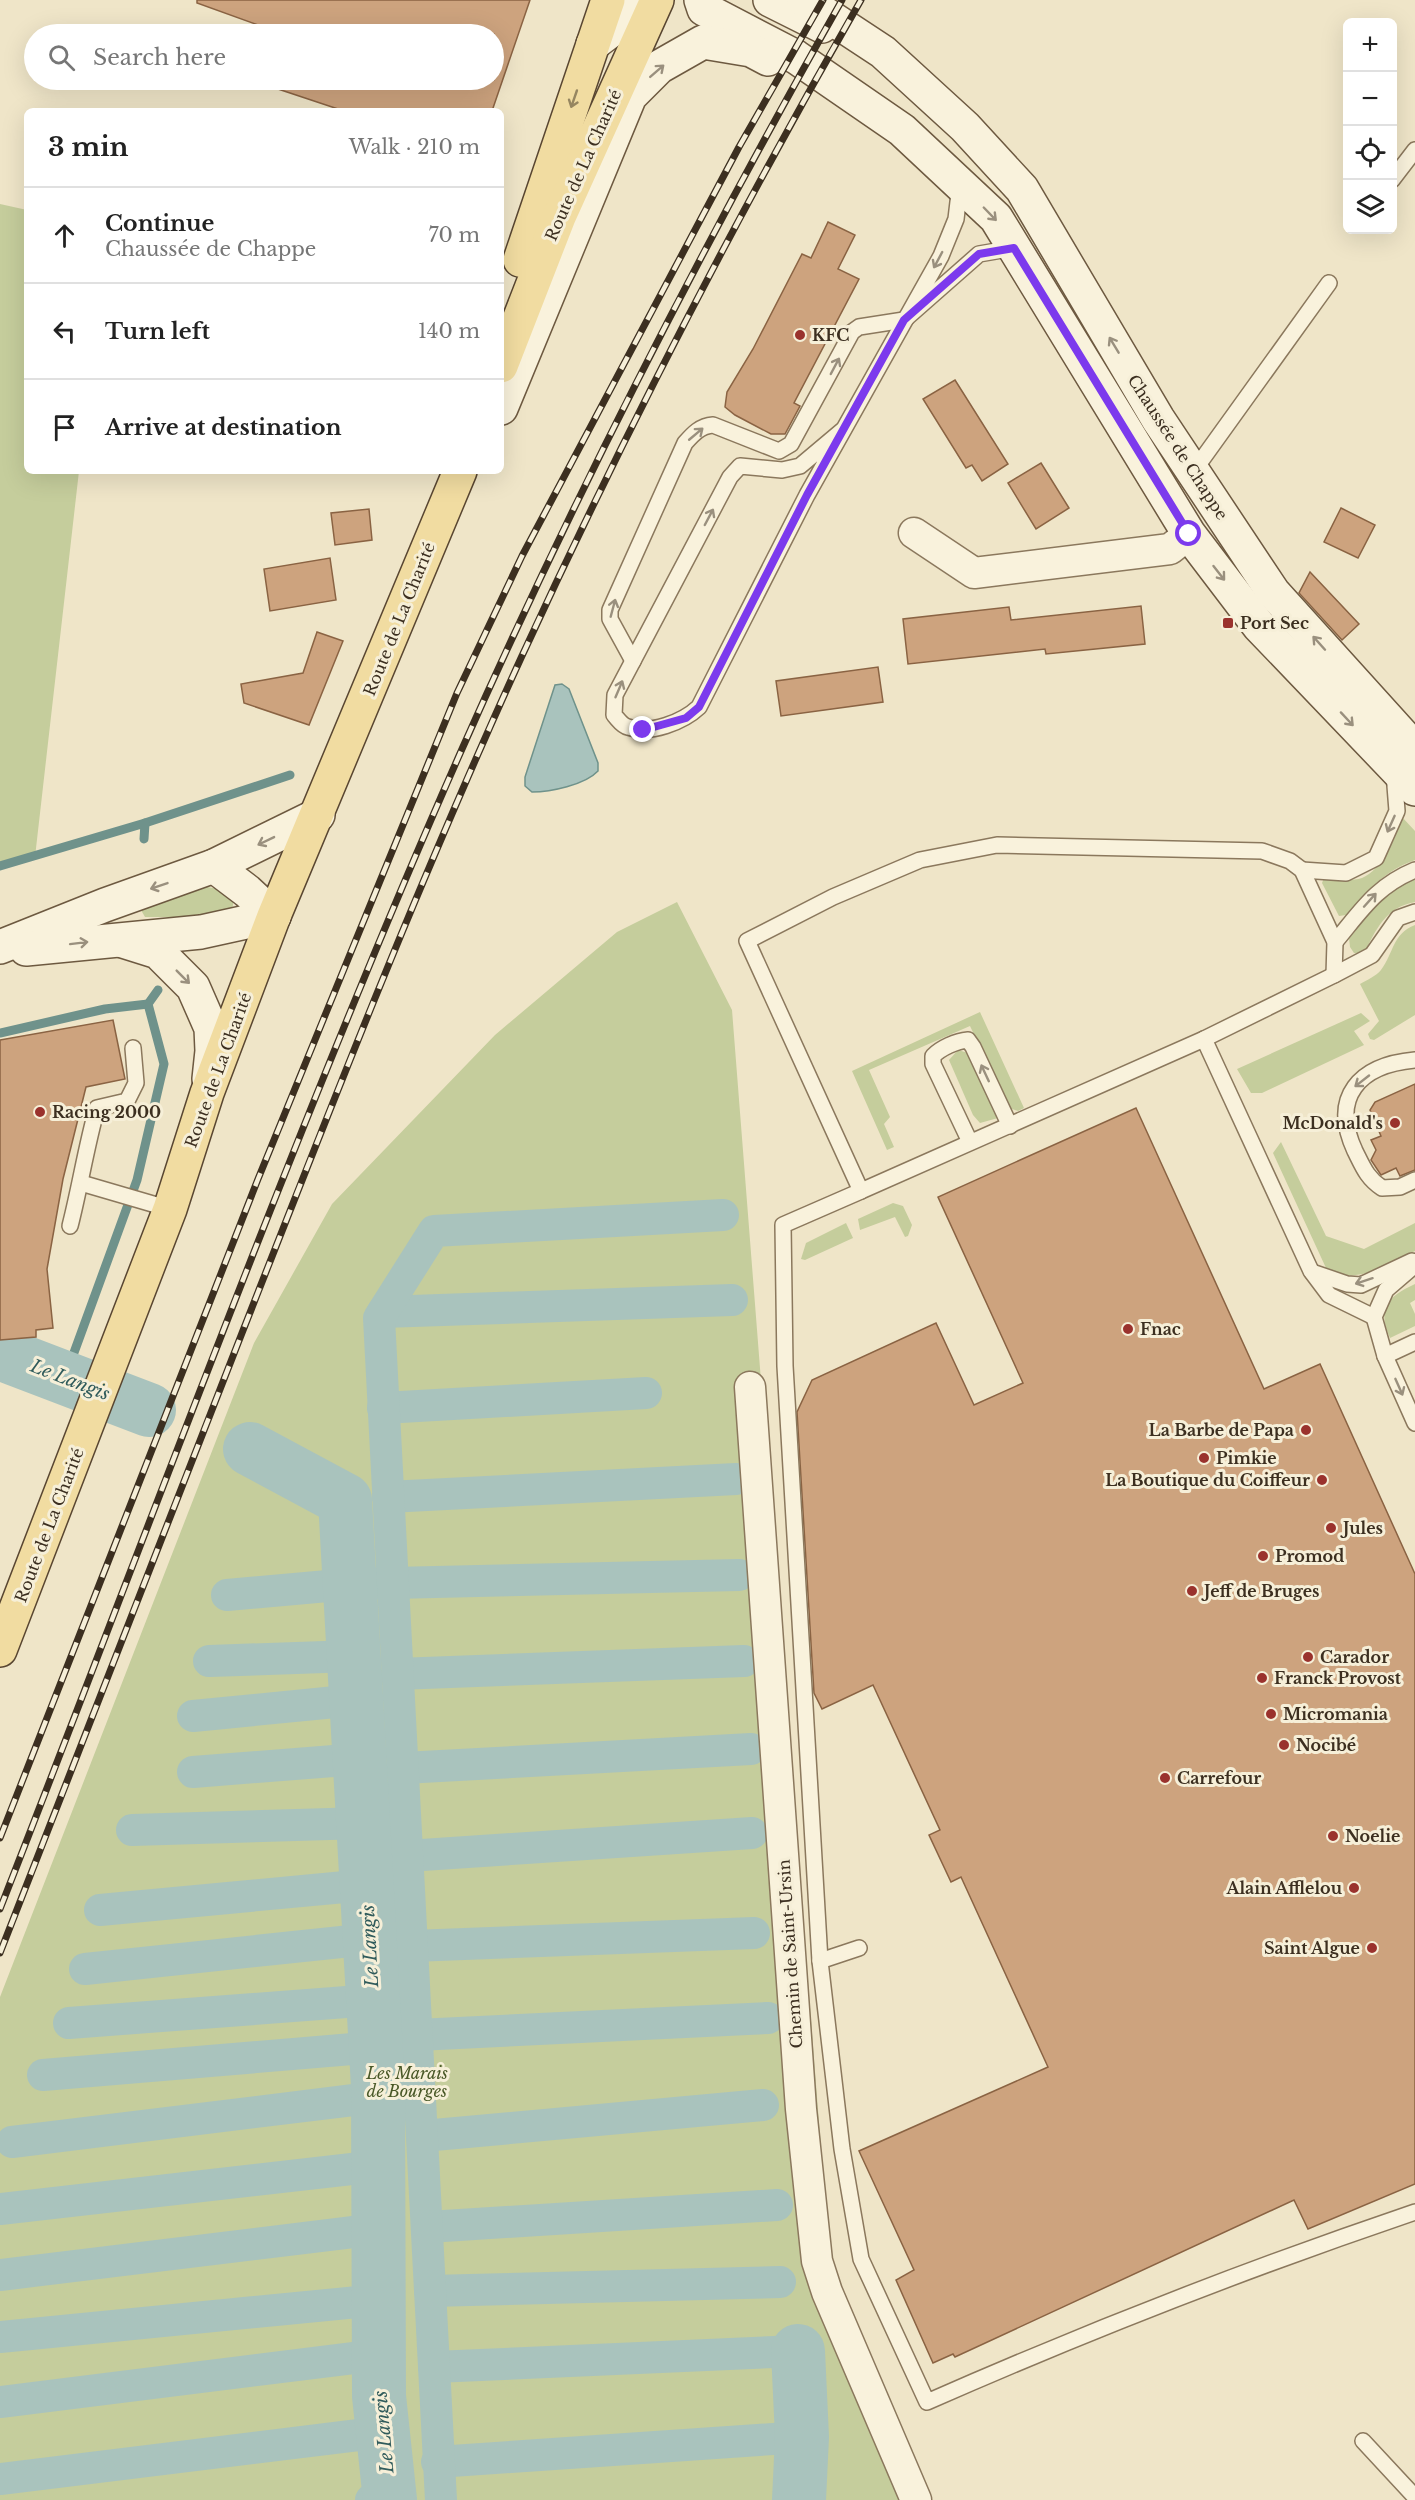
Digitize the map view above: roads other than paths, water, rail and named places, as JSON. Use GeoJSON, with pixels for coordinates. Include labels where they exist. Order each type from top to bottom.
{"type":"FeatureCollection","features":[{"type":"Feature","properties":{"kind":"main road","name":"Route de La Charité"},"geometry":{"type":"LineString","coordinates":[[504,307],[608,0]]}},
{"type":"Feature","properties":{"kind":"main road"},"geometry":{"type":"LineString","coordinates":[[593,44],[651,0]]}},
{"type":"Feature","properties":{"kind":"main road","name":"Route de La Charité"},"geometry":{"type":"LineString","coordinates":[[504,358],[559,217],[657,0]]}},
{"type":"Feature","properties":{"kind":"main road","name":"Chaussée de Chappe"},"geometry":{"type":"LineString","coordinates":[[701,0],[704,9],[796,57],[902,130],[996,218],[1189,534],[1259,626],[1408,768]]}},
{"type":"Feature","properties":{"kind":"main road","name":"Chaussée de Chappe"},"geometry":{"type":"LineString","coordinates":[[770,0],[817,23],[898,72],[965,128]]}},
{"type":"Feature","properties":{"kind":"main road","name":"Chaussée de Chappe"},"geometry":{"type":"LineString","coordinates":[[804,0],[883,52],[965,128],[1022,189],[1158,419],[1193,472],[1273,592],[1408,768]]}},
{"type":"Feature","properties":{"kind":"main road","name":"Chaussée de Chappe"},"geometry":{"type":"LineString","coordinates":[[504,401],[630,96],[659,67],[703,42],[751,50],[902,130]]}},
{"type":"Feature","properties":{"kind":"main road","name":"Route de La Charité"},"geometry":{"type":"LineString","coordinates":[[0,1650],[114,1356],[157,1205],[207,1093],[274,916],[458,477]]}},
{"type":"Feature","properties":{"kind":"main road"},"geometry":{"type":"LineString","coordinates":[[0,946],[214,866],[318,815]]}},
{"type":"Feature","properties":{"kind":"main road"},"geometry":{"type":"LineString","coordinates":[[214,866],[248,891],[274,916]]}},
{"type":"Feature","properties":{"kind":"main road"},"geometry":{"type":"LineString","coordinates":[[0,952],[201,932],[274,916]]}},
{"type":"Feature","properties":{"kind":"main road"},"geometry":{"type":"LineString","coordinates":[[115,939],[158,952],[193,987],[211,1028],[212,1051],[207,1093]]}},
{"type":"Feature","properties":{"kind":"street"},"geometry":{"type":"LineString","coordinates":[[914,533],[974,573],[1170,549],[1189,534]]}},
{"type":"Feature","properties":{"kind":"street","name":"Chemin de Saint-Ursin"},"geometry":{"type":"LineString","coordinates":[[750,1387],[801,2109],[817,2261],[826,2292],[916,2500]]}},
{"type":"Feature","properties":{"kind":"lane"},"geometry":{"type":"LineString","coordinates":[[1397,173],[1415,150]]}},
{"type":"Feature","properties":{"kind":"lane"},"geometry":{"type":"LineString","coordinates":[[844,429],[800,466],[782,470],[740,466],[730,477],[615,695],[614,715],[625,727],[643,730],[686,718],[699,707],[844,429],[941,256],[956,219],[960,185]]}},
{"type":"Feature","properties":{"kind":"lane"},"geometry":{"type":"LineString","coordinates":[[633,661],[610,619],[610,610],[685,443],[695,432],[705,426],[713,425],[779,451],[791,444],[852,332],[859,327],[904,320],[979,254],[1014,248]]}},
{"type":"Feature","properties":{"kind":"lane"},"geometry":{"type":"LineString","coordinates":[[1193,472],[1329,283]]}},
{"type":"Feature","properties":{"kind":"lane"},"geometry":{"type":"LineString","coordinates":[[1189,534],[1221,514]]}},
{"type":"Feature","properties":{"kind":"lane"},"geometry":{"type":"LineString","coordinates":[[1302,870],[1346,873],[1376,858],[1397,811],[1408,768]]}},
{"type":"Feature","properties":{"kind":"lane"},"geometry":{"type":"LineString","coordinates":[[861,1191],[747,941],[833,897],[920,860],[997,845],[1262,851],[1290,861],[1302,870],[1335,942],[1334,975]]}},
{"type":"Feature","properties":{"kind":"lane"},"geometry":{"type":"LineString","coordinates":[[1335,942],[1373,896],[1392,880],[1415,870]]}},
{"type":"Feature","properties":{"kind":"lane"},"geometry":{"type":"LineString","coordinates":[[1415,912],[1398,918],[1372,955],[1334,975],[1204,1039],[783,1225],[785,1366],[820,1961],[842,2149],[861,2259],[927,2402],[985,2375],[1283,2258],[1415,2212]]}},
{"type":"Feature","properties":{"kind":"lane"},"geometry":{"type":"LineString","coordinates":[[1204,1039],[1311,1272],[1329,1295],[1374,1317]]}},
{"type":"Feature","properties":{"kind":"lane"},"geometry":{"type":"LineString","coordinates":[[970,1142],[933,1064],[933,1056],[937,1052],[961,1041],[968,1040],[973,1047],[1010,1126]]}},
{"type":"Feature","properties":{"kind":"lane"},"geometry":{"type":"LineString","coordinates":[[70,1226],[81,1183],[83,1158],[97,1108],[127,1101],[136,1083],[133,1048]]}},
{"type":"Feature","properties":{"kind":"lane"},"geometry":{"type":"LineString","coordinates":[[1415,1060],[1382,1068],[1359,1081],[1351,1091],[1345,1106],[1346,1131],[1368,1178],[1382,1188],[1400,1187],[1415,1180]]}},
{"type":"Feature","properties":{"kind":"lane"},"geometry":{"type":"LineString","coordinates":[[81,1183],[157,1205]]}},
{"type":"Feature","properties":{"kind":"lane"},"geometry":{"type":"LineString","coordinates":[[1311,1272],[1347,1284],[1361,1285],[1415,1260]]}},
{"type":"Feature","properties":{"kind":"lane"},"geometry":{"type":"LineString","coordinates":[[1415,1265],[1386,1290],[1374,1317],[1385,1356],[1415,1423]]}},
{"type":"Feature","properties":{"kind":"lane"},"geometry":{"type":"LineString","coordinates":[[1385,1356],[1415,1342]]}},
{"type":"Feature","properties":{"kind":"lane"},"geometry":{"type":"LineString","coordinates":[[820,1961],[859,1948]]}},
{"type":"Feature","properties":{"kind":"lane"},"geometry":{"type":"LineString","coordinates":[[1363,2441],[1415,2497]]}},
{"type":"Feature","properties":{"kind":"water"},"geometry":{"type":"Polygon","coordinates":[[[562,684],[569,689],[598,763],[598,771],[585,780],[567,787],[532,792],[525,786],[525,777],[555,685],[562,684]]]}},
{"type":"Feature","properties":{"kind":"waterway"},"geometry":{"type":"LineString","coordinates":[[145,823],[290,775]]}},
{"type":"Feature","properties":{"kind":"waterway"},"geometry":{"type":"LineString","coordinates":[[0,866],[145,823],[144,839]]}},
{"type":"Feature","properties":{"kind":"waterway"},"geometry":{"type":"LineString","coordinates":[[64,1380],[137,1180],[164,1064],[148,1004],[158,990]]}},
{"type":"Feature","properties":{"kind":"waterway"},"geometry":{"type":"LineString","coordinates":[[0,1033],[105,1009],[148,1004]]}},
{"type":"Feature","properties":{"kind":"waterway"},"geometry":{"type":"LineString","coordinates":[[441,2500],[379,1318],[434,1231],[723,1215]]}},
{"type":"Feature","properties":{"kind":"waterway"},"geometry":{"type":"LineString","coordinates":[[383,1312],[732,1300]]}},
{"type":"Feature","properties":{"kind":"waterway","name":"Le Langis"},"geometry":{"type":"LineString","coordinates":[[0,1339],[10,1357],[149,1410]]}},
{"type":"Feature","properties":{"kind":"waterway"},"geometry":{"type":"LineString","coordinates":[[383,1408],[646,1393]]}},
{"type":"Feature","properties":{"kind":"waterway","name":"Le Langis"},"geometry":{"type":"LineString","coordinates":[[250,1449],[345,1500],[378,2087],[379,2396],[390,2500]]}},
{"type":"Feature","properties":{"kind":"waterway"},"geometry":{"type":"LineString","coordinates":[[388,1497],[736,1479]]}},
{"type":"Feature","properties":{"kind":"waterway"},"geometry":{"type":"LineString","coordinates":[[227,1595],[350,1584],[739,1575]]}},
{"type":"Feature","properties":{"kind":"waterway"},"geometry":{"type":"LineString","coordinates":[[209,1661],[353,1656]]}},
{"type":"Feature","properties":{"kind":"waterway"},"geometry":{"type":"LineString","coordinates":[[397,1674],[744,1661]]}},
{"type":"Feature","properties":{"kind":"waterway"},"geometry":{"type":"LineString","coordinates":[[193,1716],[356,1700]]}},
{"type":"Feature","properties":{"kind":"waterway"},"geometry":{"type":"LineString","coordinates":[[403,1768],[751,1749]]}},
{"type":"Feature","properties":{"kind":"waterway"},"geometry":{"type":"LineString","coordinates":[[193,1772],[359,1759]]}},
{"type":"Feature","properties":{"kind":"waterway"},"geometry":{"type":"LineString","coordinates":[[132,1830],[363,1823]]}},
{"type":"Feature","properties":{"kind":"waterway"},"geometry":{"type":"LineString","coordinates":[[407,1856],[752,1833]]}},
{"type":"Feature","properties":{"kind":"waterway"},"geometry":{"type":"LineString","coordinates":[[100,1910],[366,1885]]}},
{"type":"Feature","properties":{"kind":"waterway"},"geometry":{"type":"LineString","coordinates":[[412,1946],[754,1933]]}},
{"type":"Feature","properties":{"kind":"waterway"},"geometry":{"type":"LineString","coordinates":[[85,1969],[370,1939]]}},
{"type":"Feature","properties":{"kind":"waterway"},"geometry":{"type":"LineString","coordinates":[[69,2023],[373,2000]]}},
{"type":"Feature","properties":{"kind":"waterway"},"geometry":{"type":"LineString","coordinates":[[417,2035],[768,2018]]}},
{"type":"Feature","properties":{"kind":"waterway"},"geometry":{"type":"LineString","coordinates":[[43,2075],[376,2047]]}},
{"type":"Feature","properties":{"kind":"waterway"},"geometry":{"type":"LineString","coordinates":[[12,2142],[378,2097]]}},
{"type":"Feature","properties":{"kind":"waterway"},"geometry":{"type":"LineString","coordinates":[[423,2136],[763,2105]]}},
{"type":"Feature","properties":{"kind":"waterway"},"geometry":{"type":"LineString","coordinates":[[0,2209],[378,2166]]}},
{"type":"Feature","properties":{"kind":"waterway"},"geometry":{"type":"LineString","coordinates":[[428,2227],[777,2205]]}},
{"type":"Feature","properties":{"kind":"waterway"},"geometry":{"type":"LineString","coordinates":[[0,2275],[378,2229]]}},
{"type":"Feature","properties":{"kind":"waterway"},"geometry":{"type":"LineString","coordinates":[[430,2291],[780,2282]]}},
{"type":"Feature","properties":{"kind":"waterway"},"geometry":{"type":"LineString","coordinates":[[0,2337],[378,2300]]}},
{"type":"Feature","properties":{"kind":"waterway"},"geometry":{"type":"LineString","coordinates":[[434,2367],[798,2351]]}},
{"type":"Feature","properties":{"kind":"waterway"},"geometry":{"type":"LineString","coordinates":[[798,2351],[802,2437],[799,2500]]}},
{"type":"Feature","properties":{"kind":"waterway"},"geometry":{"type":"LineString","coordinates":[[0,2402],[378,2355]]}},
{"type":"Feature","properties":{"kind":"waterway"},"geometry":{"type":"LineString","coordinates":[[0,2479],[383,2432]]}},
{"type":"Feature","properties":{"kind":"waterway"},"geometry":{"type":"LineString","coordinates":[[437,2462],[802,2437]]}},
{"type":"Feature","properties":{"kind":"waterway"},"geometry":{"type":"LineString","coordinates":[[371,2500],[390,2498]]}},
{"type":"Feature","properties":{"kind":"railway"},"geometry":{"type":"LineString","coordinates":[[0,1838],[258,1179],[457,693],[522,556],[739,147],[823,0]]}},
{"type":"Feature","properties":{"kind":"railway"},"geometry":{"type":"LineString","coordinates":[[0,1909],[282,1181],[340,1036],[462,749],[550,558],[643,370],[740,184],[842,0]]}},
{"type":"Feature","properties":{"kind":"railway"},"geometry":{"type":"LineString","coordinates":[[0,1953],[343,1078],[484,741],[560,574],[641,408],[770,162],[861,0]]}},
{"type":"Feature","properties":{"kind":"place","name":"KFC"},"geometry":{"type":"Point","coordinates":[800,335]}},
{"type":"Feature","properties":{"kind":"place","name":"Port Sec"},"geometry":{"type":"Point","coordinates":[1228,623]}},
{"type":"Feature","properties":{"kind":"place","name":"Racing 2000"},"geometry":{"type":"Point","coordinates":[40,1112]}},
{"type":"Feature","properties":{"kind":"place","name":"McDonald's"},"geometry":{"type":"Point","coordinates":[1395,1123]}},
{"type":"Feature","properties":{"kind":"place","name":"Fnac"},"geometry":{"type":"Point","coordinates":[1128,1329]}},
{"type":"Feature","properties":{"kind":"place","name":"La Barbe de Papa"},"geometry":{"type":"Point","coordinates":[1306,1430]}},
{"type":"Feature","properties":{"kind":"place","name":"Pimkie"},"geometry":{"type":"Point","coordinates":[1204,1458]}},
{"type":"Feature","properties":{"kind":"place","name":"La Boutique du Coiffeur"},"geometry":{"type":"Point","coordinates":[1322,1480]}},
{"type":"Feature","properties":{"kind":"place","name":"Jules"},"geometry":{"type":"Point","coordinates":[1331,1528]}},
{"type":"Feature","properties":{"kind":"place","name":"Promod"},"geometry":{"type":"Point","coordinates":[1263,1556]}},
{"type":"Feature","properties":{"kind":"place","name":"Jeff de Bruges"},"geometry":{"type":"Point","coordinates":[1192,1591]}},
{"type":"Feature","properties":{"kind":"place","name":"Carador"},"geometry":{"type":"Point","coordinates":[1308,1657]}},
{"type":"Feature","properties":{"kind":"place","name":"Franck Provost"},"geometry":{"type":"Point","coordinates":[1262,1678]}},
{"type":"Feature","properties":{"kind":"place","name":"Micromania"},"geometry":{"type":"Point","coordinates":[1271,1714]}},
{"type":"Feature","properties":{"kind":"place","name":"Nocibé"},"geometry":{"type":"Point","coordinates":[1284,1745]}},
{"type":"Feature","properties":{"kind":"place","name":"Carrefour"},"geometry":{"type":"Point","coordinates":[1165,1778]}},
{"type":"Feature","properties":{"kind":"place","name":"Noelie"},"geometry":{"type":"Point","coordinates":[1333,1836]}},
{"type":"Feature","properties":{"kind":"place","name":"Alain Afflelou"},"geometry":{"type":"Point","coordinates":[1354,1888]}},
{"type":"Feature","properties":{"kind":"place","name":"Saint Algue"},"geometry":{"type":"Point","coordinates":[1372,1948]}},
{"type":"Feature","properties":{"kind":"park label","name":"Les Marais de Bourges"},"geometry":{"type":"Point","coordinates":[407,2082]}}]}
